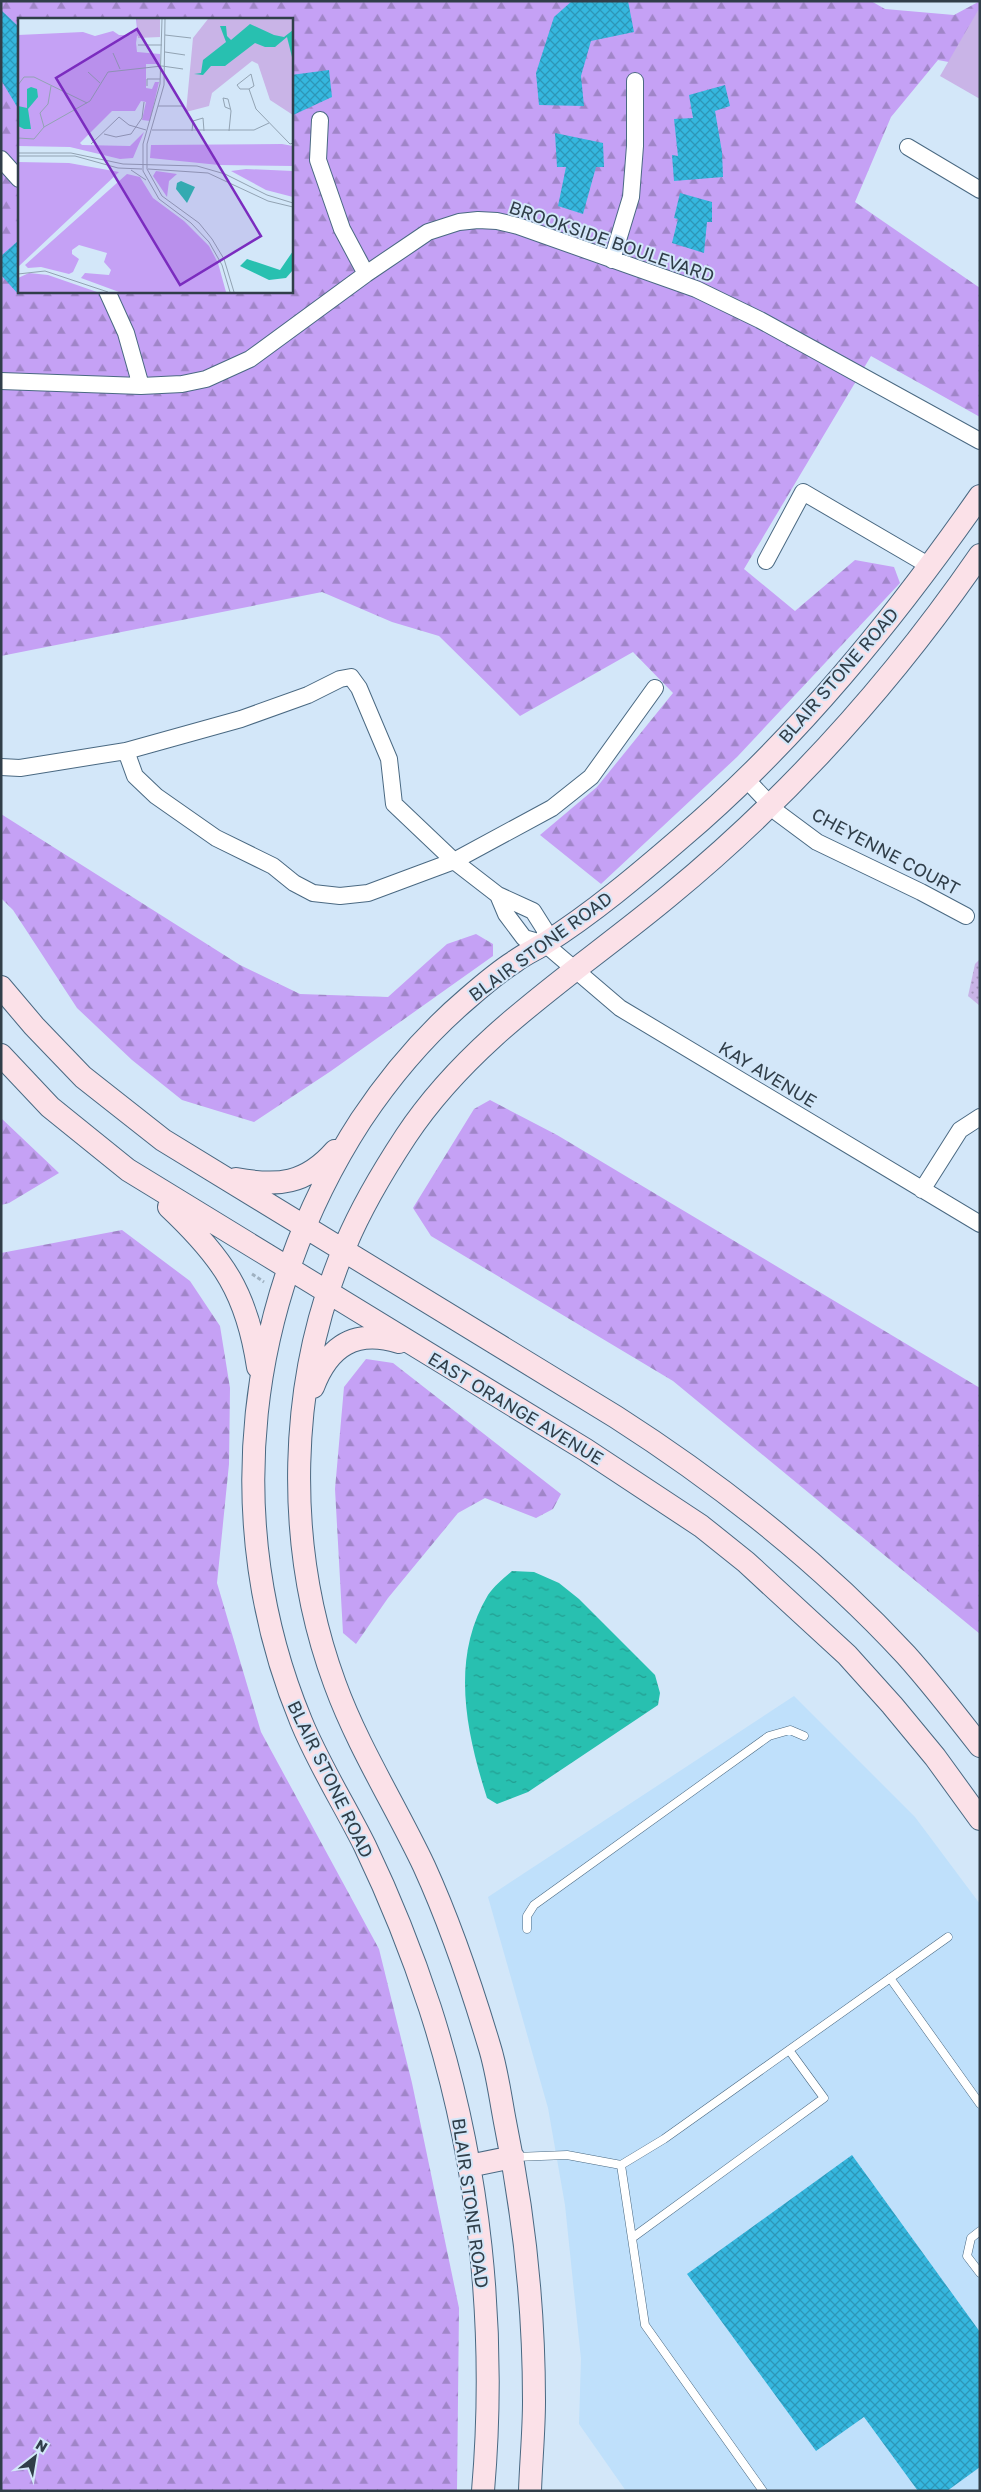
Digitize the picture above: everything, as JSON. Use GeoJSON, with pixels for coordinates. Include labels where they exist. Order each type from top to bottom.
{"type":"FeatureCollection","features":[{"type":"Feature","properties":{"kind":"main road","name":"BLAIR STONE ROAD"},"geometry":{"type":"LineString","coordinates":[[483,2491],[488,2407],[487,2338],[479,2234],[469,2166],[448,2073],[409,1948],[365,1846],[316,1755],[289,1690],[263,1592],[254,1523],[254,1454],[260,1385],[273,1319],[288,1269],[305,1226],[331,1172],[359,1124],[392,1077],[439,1025],[491,979],[518,959],[545,944],[643,870],[686,834],[746,778],[834,685],[980,496]]}},
{"type":"Feature","properties":{"kind":"main road","name":"BLAIR STONE ROAD"},"geometry":{"type":"LineString","coordinates":[[530,2491],[534,2402],[528,2261],[513,2157],[490,2049],[451,1933],[425,1868],[346,1712],[324,1648],[307,1580],[301,1514],[303,1413],[313,1352],[328,1294],[343,1249],[388,1163],[433,1099],[505,1026],[669,897],[769,805],[869,698],[922,634],[980,556]]}},
{"type":"Feature","properties":{"kind":"main road"},"geometry":{"type":"LineString","coordinates":[[1,987],[58,1051],[108,1098],[163,1140],[624,1422],[728,1493],[781,1535],[880,1628],[907,1657],[980,1746]]}},
{"type":"Feature","properties":{"kind":"main road","name":"EAST ORANGE AVENUE"},"geometry":{"type":"LineString","coordinates":[[1,1055],[50,1107],[128,1170],[644,1486],[701,1526],[746,1562],[846,1655],[892,1705],[935,1757],[980,1819]]}},
{"type":"Feature","properties":{"kind":"main road"},"geometry":{"type":"LineString","coordinates":[[223,1176],[246,1181],[281,1183],[307,1176],[331,1156],[359,1124]]}},
{"type":"Feature","properties":{"kind":"main road"},"geometry":{"type":"LineString","coordinates":[[128,1170],[209,1246],[232,1279],[251,1328],[260,1385]]}},
{"type":"Feature","properties":{"kind":"main road"},"geometry":{"type":"LineString","coordinates":[[303,1413],[316,1381],[326,1362],[337,1348],[353,1340],[368,1337],[386,1338],[414,1346]]}},
{"type":"Feature","properties":{"kind":"main road"},"geometry":{"type":"LineString","coordinates":[[469,2166],[513,2157]]}},
{"type":"Feature","properties":{"kind":"street"},"geometry":{"type":"LineString","coordinates":[[612,260],[631,197],[635,146],[635,81]]}},
{"type":"Feature","properties":{"kind":"street"},"geometry":{"type":"LineString","coordinates":[[320,120],[318,160],[342,229],[366,274]]}},
{"type":"Feature","properties":{"kind":"street"},"geometry":{"type":"LineString","coordinates":[[908,147],[980,190]]}},
{"type":"Feature","properties":{"kind":"street"},"geometry":{"type":"LineString","coordinates":[[1,159],[18,178]]}},
{"type":"Feature","properties":{"kind":"street","name":"BROOKSIDE BOULEVARD"},"geometry":{"type":"LineString","coordinates":[[1,381],[141,386],[182,384],[206,379],[234,368],[250,359],[366,274],[428,232],[459,222],[497,221],[518,226],[696,289],[760,320],[980,441]]}},
{"type":"Feature","properties":{"kind":"street"},"geometry":{"type":"LineString","coordinates":[[107,292],[126,333],[141,386]]}},
{"type":"Feature","properties":{"kind":"street"},"geometry":{"type":"LineString","coordinates":[[766,561],[803,492],[928,565]]}},
{"type":"Feature","properties":{"kind":"street"},"geometry":{"type":"LineString","coordinates":[[1,767],[20,768],[126,751],[241,719],[308,694],[340,679],[351,677],[359,688],[389,759],[394,804],[454,861],[498,895],[533,911],[545,930],[545,944],[524,938],[506,914],[498,895]]}},
{"type":"Feature","properties":{"kind":"street"},"geometry":{"type":"LineString","coordinates":[[126,751],[136,776],[156,796],[216,838],[273,866],[294,883],[313,893],[340,896],[368,893],[395,885],[454,861],[552,808],[591,777],[655,688]]}},
{"type":"Feature","properties":{"kind":"street","name":"CHEYENNE COURT"},"geometry":{"type":"LineString","coordinates":[[746,778],[769,805],[817,842],[922,892],[966,916]]}},
{"type":"Feature","properties":{"kind":"street","name":"KAY AVENUE"},"geometry":{"type":"LineString","coordinates":[[545,944],[620,1008],[980,1224]]}},
{"type":"Feature","properties":{"kind":"street"},"geometry":{"type":"LineString","coordinates":[[922,1190],[960,1130],[980,1117]]}},
{"type":"Feature","properties":{"kind":"lane"},"geometry":{"type":"LineString","coordinates":[[527,1929],[527,1916],[534,1905],[768,1736],[790,1730],[804,1736]]}},
{"type":"Feature","properties":{"kind":"lane"},"geometry":{"type":"LineString","coordinates":[[513,2157],[567,2155],[621,2164],[664,2139],[948,1937]]}},
{"type":"Feature","properties":{"kind":"lane"},"geometry":{"type":"LineString","coordinates":[[890,1978],[980,2104]]}},
{"type":"Feature","properties":{"kind":"lane"},"geometry":{"type":"LineString","coordinates":[[632,2238],[824,2098],[789,2050]]}},
{"type":"Feature","properties":{"kind":"lane"},"geometry":{"type":"LineString","coordinates":[[621,2164],[645,2325],[763,2491]]}},
{"type":"Feature","properties":{"kind":"lane"},"geometry":{"type":"LineString","coordinates":[[980,2230],[972,2238],[967,2256],[980,2273]]}},
{"type":"Feature","properties":{"kind":"path"},"geometry":{"type":"LineString","coordinates":[[248,1272],[264,1282]]}},
{"type":"Feature","properties":{"kind":"shaded area"},"geometry":{"type":"Polygon","coordinates":[[[980,7],[980,99],[940,76],[980,7]]]}},
{"type":"Feature","properties":{"kind":"shaded area"},"geometry":{"type":"Polygon","coordinates":[[[980,959],[980,1006],[968,996],[975,964],[980,959]]]}},
{"type":"Feature","properties":{"kind":"shaded area"},"geometry":{"type":"Polygon","coordinates":[[[794,1696],[915,1817],[980,1904],[980,2491],[626,2491],[579,2424],[581,2359],[565,2205],[548,2108],[488,1897],[794,1696]]]}},
{"type":"Feature","properties":{"kind":"green space"},"geometry":{"type":"Polygon","coordinates":[[[1,1],[871,1],[885,9],[954,15],[980,1],[980,68],[938,60],[891,117],[855,202],[980,288],[980,417],[871,356],[744,569],[795,611],[855,560],[894,567],[900,583],[737,757],[601,884],[540,835],[597,787],[673,693],[633,652],[520,716],[439,636],[392,622],[322,592],[1,656],[1,1]]]}},
{"type":"Feature","properties":{"kind":"green space"},"geometry":{"type":"Polygon","coordinates":[[[1,814],[240,965],[300,994],[388,997],[447,944],[476,934],[493,944],[493,956],[331,1071],[254,1122],[182,1100],[132,1060],[77,1008],[13,910],[1,898],[1,814]]]}},
{"type":"Feature","properties":{"kind":"green space"},"geometry":{"type":"Polygon","coordinates":[[[490,1100],[557,1135],[980,1388],[980,1634],[673,1381],[431,1236],[413,1208],[474,1109],[490,1100]]]}},
{"type":"Feature","properties":{"kind":"green space"},"geometry":{"type":"Polygon","coordinates":[[[1,1118],[59,1173],[9,1203],[1,1205],[1,1118]]]}},
{"type":"Feature","properties":{"kind":"green space"},"geometry":{"type":"Polygon","coordinates":[[[122,1230],[190,1281],[220,1326],[230,1388],[229,1464],[217,1583],[261,1732],[379,1949],[412,2083],[459,2308],[457,2491],[1,2491],[1,1253],[122,1230]]]}},
{"type":"Feature","properties":{"kind":"green space"},"geometry":{"type":"Polygon","coordinates":[[[366,1359],[393,1363],[561,1494],[553,1509],[536,1518],[485,1498],[458,1513],[388,1598],[356,1644],[343,1633],[335,1489],[344,1387],[366,1359]]]}},
{"type":"Feature","properties":{"kind":"water"},"geometry":{"type":"Polygon","coordinates":[[[512,1571],[534,1572],[559,1583],[579,1599],[655,1675],[660,1693],[658,1705],[528,1792],[497,1804],[487,1798],[479,1773],[468,1721],[465,1670],[469,1644],[476,1619],[490,1592],[512,1571]]]}},
{"type":"Feature","properties":{"kind":"building"},"geometry":{"type":"Polygon","coordinates":[[[572,1],[628,1],[634,32],[591,41],[581,76],[584,106],[539,105],[536,73],[554,17],[572,1]]]}},
{"type":"Feature","properties":{"kind":"building"},"geometry":{"type":"Polygon","coordinates":[[[1,10],[18,26],[18,108],[1,80],[1,10]]]}},
{"type":"Feature","properties":{"kind":"building"},"geometry":{"type":"Polygon","coordinates":[[[329,70],[332,97],[292,116],[292,75],[329,70]]]}},
{"type":"Feature","properties":{"kind":"building"},"geometry":{"type":"Polygon","coordinates":[[[725,85],[730,106],[715,111],[722,152],[723,177],[674,181],[672,155],[678,156],[674,119],[693,118],[689,95],[725,85]]]}},
{"type":"Feature","properties":{"kind":"building"},"geometry":{"type":"Polygon","coordinates":[[[555,133],[603,143],[604,167],[596,167],[583,214],[558,206],[566,167],[557,167],[555,133]]]}},
{"type":"Feature","properties":{"kind":"building"},"geometry":{"type":"Polygon","coordinates":[[[680,193],[712,202],[712,222],[707,222],[704,253],[672,243],[678,219],[674,218],[680,193]]]}},
{"type":"Feature","properties":{"kind":"building"},"geometry":{"type":"Polygon","coordinates":[[[18,241],[19,295],[1,275],[1,256],[18,241]]]}},
{"type":"Feature","properties":{"kind":"building"},"geometry":{"type":"Polygon","coordinates":[[[852,2155],[980,2332],[980,2467],[947,2491],[918,2491],[864,2417],[816,2451],[687,2274],[852,2155]]]}}]}
